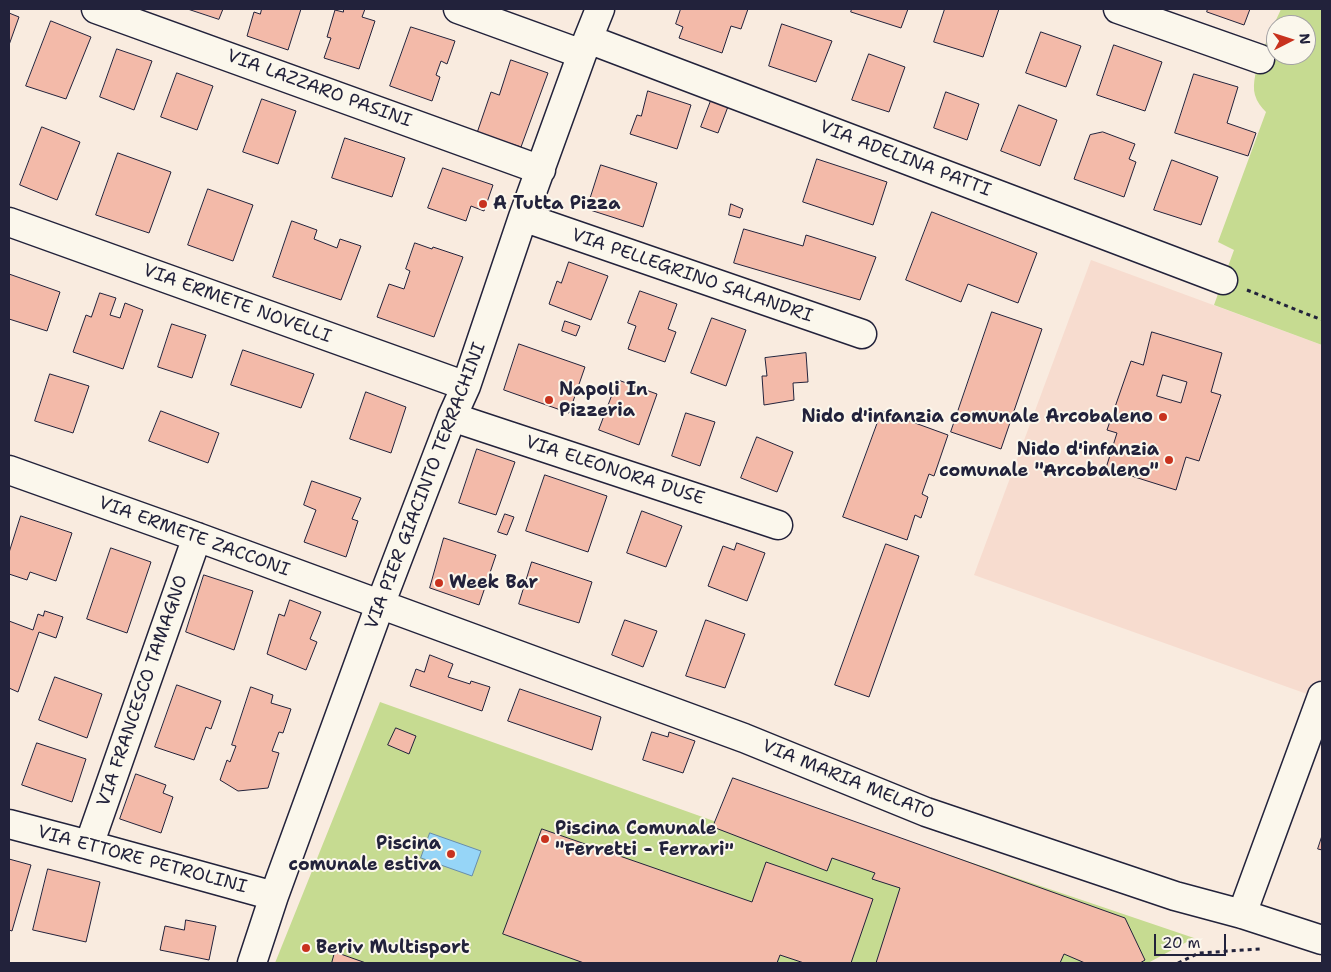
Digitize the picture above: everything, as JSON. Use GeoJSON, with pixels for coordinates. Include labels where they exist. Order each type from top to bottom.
{"type":"FeatureCollection","features":[{"type":"Feature","properties":{"kind":"street","name":"VIA LAZZARO PASINI"},"geometry":{"type":"LineString","coordinates":[[96,9],[541,170]]}},
{"type":"Feature","properties":{"kind":"street","name":"VIA ADELINA PATTI"},"geometry":{"type":"LineString","coordinates":[[458,9],[585,46],[1223,280]]}},
{"type":"Feature","properties":{"kind":"street","name":"VIA PIER GIACINTO TERRACHINI"},"geometry":{"type":"LineString","coordinates":[[252,963],[274,896],[380,605],[452,416],[466,386],[523,218],[600,9]]}},
{"type":"Feature","properties":{"kind":"street"},"geometry":{"type":"LineString","coordinates":[[1118,9],[1260,59]]}},
{"type":"Feature","properties":{"kind":"street","name":"VIA PELLEGRINO SALANDRI"},"geometry":{"type":"LineString","coordinates":[[523,218],[862,334]]}},
{"type":"Feature","properties":{"kind":"street","name":"VIA ERMETE NOVELLI"},"geometry":{"type":"LineString","coordinates":[[9,222],[466,386]]}},
{"type":"Feature","properties":{"kind":"street","name":"VIA ELEONORA DUSE"},"geometry":{"type":"LineString","coordinates":[[452,416],[778,525]]}},
{"type":"Feature","properties":{"kind":"street","name":"VIA ERMETE ZACCONI"},"geometry":{"type":"LineString","coordinates":[[11,477],[197,537],[380,605]]}},
{"type":"Feature","properties":{"kind":"street","name":"VIA FRANCESCO TAMAGNO"},"geometry":{"type":"LineString","coordinates":[[89,845],[197,537]]}},
{"type":"Feature","properties":{"kind":"street","name":"VIA MARIA MELATO"},"geometry":{"type":"LineString","coordinates":[[380,605],[744,738],[926,812],[1175,896],[1242,914],[1322,940]]}},
{"type":"Feature","properties":{"kind":"street"},"geometry":{"type":"LineString","coordinates":[[1242,914],[1322,696]]}},
{"type":"Feature","properties":{"kind":"street","name":"VIA ETTORE PETROLINI"},"geometry":{"type":"LineString","coordinates":[[9,824],[274,896]]}},
{"type":"Feature","properties":{"kind":"path"},"geometry":{"type":"LineString","coordinates":[[1223,280],[1322,320]]}},
{"type":"Feature","properties":{"kind":"path"},"geometry":{"type":"LineString","coordinates":[[1178,963],[1199,953],[1260,949]]}},
{"type":"Feature","properties":{"kind":"shaded area","name":"Nido d'infanzia comunale \"Arcobaleno\""},"geometry":{"type":"Polygon","coordinates":[[[1091,260],[1322,345],[1321,699],[974,575],[1091,260]]]}},
{"type":"Feature","properties":{"kind":"green space"},"geometry":{"type":"Polygon","coordinates":[[[1281,9],[1322,9],[1322,345],[1214,305],[1234,250],[1218,242],[1266,112],[1257,100],[1254,86],[1255,75],[1262,52],[1266,43],[1266,65],[1316,65],[1316,15],[1278,15],[1281,9]]]}},
{"type":"Feature","properties":{"kind":"green space","name":"Piscina Comunale \"Ferretti - Ferrari\""},"geometry":{"type":"Polygon","coordinates":[[[380,702],[826,861],[837,817],[1194,938],[1148,963],[275,963],[380,702]]]}},
{"type":"Feature","properties":{"kind":"water","name":"Piscina comunale estiva"},"geometry":{"type":"Polygon","coordinates":[[[430,833],[481,851],[472,876],[421,858],[430,833]]]}},
{"type":"Feature","properties":{"kind":"building"},"geometry":{"type":"Polygon","coordinates":[[[188,9],[223,9],[219,19],[188,9]]]}},
{"type":"Feature","properties":{"kind":"building"},"geometry":{"type":"Polygon","coordinates":[[[262,9],[301,9],[288,50],[247,36],[254,12],[260,14],[262,9]]]}},
{"type":"Feature","properties":{"kind":"building"},"geometry":{"type":"Polygon","coordinates":[[[344,9],[365,9],[362,17],[375,21],[359,69],[324,58],[331,38],[327,37],[335,10],[343,12],[344,9]]]}},
{"type":"Feature","properties":{"kind":"building"},"geometry":{"type":"Polygon","coordinates":[[[681,9],[748,9],[741,29],[731,26],[722,53],[679,38],[683,27],[676,24],[681,9]]]}},
{"type":"Feature","properties":{"kind":"building"},"geometry":{"type":"Polygon","coordinates":[[[852,9],[908,9],[901,28],[851,12],[852,9]]]}},
{"type":"Feature","properties":{"kind":"building"},"geometry":{"type":"Polygon","coordinates":[[[945,9],[999,9],[983,57],[934,42],[945,9]]]}},
{"type":"Feature","properties":{"kind":"building"},"geometry":{"type":"Polygon","coordinates":[[[1208,9],[1250,9],[1244,25],[1207,12],[1208,9]]]}},
{"type":"Feature","properties":{"kind":"building"},"geometry":{"type":"Polygon","coordinates":[[[9,13],[19,17],[9,45],[9,13]]]}},
{"type":"Feature","properties":{"kind":"building"},"geometry":{"type":"Polygon","coordinates":[[[51,21],[91,37],[66,99],[26,86],[51,21]]]}},
{"type":"Feature","properties":{"kind":"building"},"geometry":{"type":"Polygon","coordinates":[[[782,24],[832,41],[816,82],[769,66],[782,24]]]}},
{"type":"Feature","properties":{"kind":"building"},"geometry":{"type":"Polygon","coordinates":[[[411,27],[455,41],[447,64],[441,61],[436,75],[440,77],[432,101],[390,86],[411,27]]]}},
{"type":"Feature","properties":{"kind":"building"},"geometry":{"type":"Polygon","coordinates":[[[1041,32],[1081,46],[1066,87],[1026,73],[1041,32]]]}},
{"type":"Feature","properties":{"kind":"building"},"geometry":{"type":"Polygon","coordinates":[[[1114,45],[1162,62],[1145,111],[1097,95],[1114,45]]]}},
{"type":"Feature","properties":{"kind":"building"},"geometry":{"type":"Polygon","coordinates":[[[117,49],[152,61],[134,110],[100,97],[117,49]]]}},
{"type":"Feature","properties":{"kind":"building"},"geometry":{"type":"Polygon","coordinates":[[[869,54],[905,67],[889,112],[852,100],[869,54]]]}},
{"type":"Feature","properties":{"kind":"building"},"geometry":{"type":"Polygon","coordinates":[[[511,60],[548,73],[521,147],[477,133],[491,92],[499,95],[511,60]]]}},
{"type":"Feature","properties":{"kind":"building"},"geometry":{"type":"Polygon","coordinates":[[[177,73],[213,86],[197,130],[161,117],[177,73]]]}},
{"type":"Feature","properties":{"kind":"building"},"geometry":{"type":"Polygon","coordinates":[[[1194,74],[1238,87],[1227,123],[1256,133],[1248,156],[1175,133],[1194,74]]]}},
{"type":"Feature","properties":{"kind":"building"},"geometry":{"type":"Polygon","coordinates":[[[648,91],[691,105],[677,149],[630,134],[637,115],[641,116],[648,91]]]}},
{"type":"Feature","properties":{"kind":"building"},"geometry":{"type":"Polygon","coordinates":[[[946,92],[979,104],[967,140],[934,128],[946,92]]]}},
{"type":"Feature","properties":{"kind":"building"},"geometry":{"type":"Polygon","coordinates":[[[712,98],[729,104],[718,133],[701,127],[712,98]]]}},
{"type":"Feature","properties":{"kind":"building"},"geometry":{"type":"Polygon","coordinates":[[[262,99],[296,111],[278,164],[243,152],[262,99]]]}},
{"type":"Feature","properties":{"kind":"building"},"geometry":{"type":"Polygon","coordinates":[[[1019,105],[1057,120],[1040,166],[1001,151],[1019,105]]]}},
{"type":"Feature","properties":{"kind":"building"},"geometry":{"type":"Polygon","coordinates":[[[42,127],[80,142],[57,200],[20,185],[42,127]]]}},
{"type":"Feature","properties":{"kind":"building"},"geometry":{"type":"Polygon","coordinates":[[[1103,132],[1135,144],[1129,159],[1136,162],[1124,197],[1074,179],[1090,135],[1103,132]]]}},
{"type":"Feature","properties":{"kind":"building"},"geometry":{"type":"Polygon","coordinates":[[[345,138],[405,158],[392,197],[332,178],[345,138]]]}},
{"type":"Feature","properties":{"kind":"building"},"geometry":{"type":"Polygon","coordinates":[[[118,153],[171,172],[149,233],[96,215],[118,153]]]}},
{"type":"Feature","properties":{"kind":"building"},"geometry":{"type":"Polygon","coordinates":[[[817,159],[887,182],[873,225],[803,202],[817,159]]]}},
{"type":"Feature","properties":{"kind":"building"},"geometry":{"type":"Polygon","coordinates":[[[1172,160],[1218,177],[1201,225],[1154,210],[1172,160]]]}},
{"type":"Feature","properties":{"kind":"building"},"geometry":{"type":"Polygon","coordinates":[[[601,165],[657,183],[643,227],[587,209],[601,165]]]}},
{"type":"Feature","properties":{"kind":"building"},"geometry":{"type":"Polygon","coordinates":[[[443,168],[493,185],[484,211],[471,206],[466,221],[428,208],[443,168]]]}},
{"type":"Feature","properties":{"kind":"building"},"geometry":{"type":"Polygon","coordinates":[[[208,189],[253,205],[233,261],[188,245],[208,189]]]}},
{"type":"Feature","properties":{"kind":"building"},"geometry":{"type":"Polygon","coordinates":[[[731,204],[743,209],[740,218],[729,215],[731,204]]]}},
{"type":"Feature","properties":{"kind":"building"},"geometry":{"type":"Polygon","coordinates":[[[932,212],[1037,253],[1018,303],[968,284],[961,302],[906,280],[932,212]]]}},
{"type":"Feature","properties":{"kind":"building"},"geometry":{"type":"Polygon","coordinates":[[[292,221],[317,230],[314,239],[337,248],[340,239],[361,246],[341,300],[273,277],[292,221]]]}},
{"type":"Feature","properties":{"kind":"building"},"geometry":{"type":"Polygon","coordinates":[[[744,229],[803,246],[806,235],[876,257],[860,300],[734,263],[744,229]]]}},
{"type":"Feature","properties":{"kind":"building"},"geometry":{"type":"Polygon","coordinates":[[[415,243],[463,257],[434,337],[377,317],[389,284],[404,289],[410,271],[406,269],[415,243]]]}},
{"type":"Feature","properties":{"kind":"building"},"geometry":{"type":"Polygon","coordinates":[[[569,262],[608,276],[591,320],[549,304],[557,281],[561,283],[569,262]]]}},
{"type":"Feature","properties":{"kind":"building"},"geometry":{"type":"Polygon","coordinates":[[[9,274],[60,292],[47,331],[9,319],[9,274]]]}},
{"type":"Feature","properties":{"kind":"building"},"geometry":{"type":"Polygon","coordinates":[[[640,291],[677,304],[668,329],[676,332],[665,362],[628,349],[636,326],[628,323],[640,291]]]}},
{"type":"Feature","properties":{"kind":"building"},"geometry":{"type":"Polygon","coordinates":[[[100,293],[116,298],[110,315],[120,318],[125,303],[143,310],[123,369],[73,352],[86,315],[91,317],[100,293]]]}},
{"type":"Feature","properties":{"kind":"building"},"geometry":{"type":"Polygon","coordinates":[[[992,312],[1042,329],[1001,449],[951,432],[992,312]]]}},
{"type":"Feature","properties":{"kind":"building"},"geometry":{"type":"Polygon","coordinates":[[[712,318],[746,330],[726,386],[691,373],[712,318]]]}},
{"type":"Feature","properties":{"kind":"building"},"geometry":{"type":"Polygon","coordinates":[[[565,321],[580,326],[576,336],[562,331],[565,321]]]}},
{"type":"Feature","properties":{"kind":"building"},"geometry":{"type":"Polygon","coordinates":[[[172,324],[206,335],[192,378],[158,367],[172,324]]]}},
{"type":"Feature","properties":{"kind":"building","name":"Nido d'infanzia comunale Arcobaleno"},"geometry":{"type":"Polygon","coordinates":[[[1152,332],[1222,353],[1211,392],[1221,395],[1199,461],[1186,457],[1176,490],[1106,468],[1117,433],[1107,430],[1131,361],[1143,365],[1152,332]],[[1163,375],[1157,396],[1181,403],[1187,382],[1163,375]]]}},
{"type":"Feature","properties":{"kind":"building"},"geometry":{"type":"Polygon","coordinates":[[[519,344],[585,367],[569,413],[504,390],[519,344]]]}},
{"type":"Feature","properties":{"kind":"building"},"geometry":{"type":"Polygon","coordinates":[[[243,350],[314,374],[301,408],[231,385],[243,350]]]}},
{"type":"Feature","properties":{"kind":"building"},"geometry":{"type":"Polygon","coordinates":[[[806,353],[808,382],[793,383],[794,400],[764,405],[762,376],[767,376],[765,358],[806,353]]]}},
{"type":"Feature","properties":{"kind":"building"},"geometry":{"type":"Polygon","coordinates":[[[50,374],[89,386],[73,433],[35,421],[50,374]]]}},
{"type":"Feature","properties":{"kind":"building"},"geometry":{"type":"Polygon","coordinates":[[[618,380],[657,394],[639,445],[599,430],[618,380]]]}},
{"type":"Feature","properties":{"kind":"building"},"geometry":{"type":"Polygon","coordinates":[[[366,392],[406,407],[391,453],[350,439],[366,392]]]}},
{"type":"Feature","properties":{"kind":"building"},"geometry":{"type":"Polygon","coordinates":[[[161,411],[219,433],[208,463],[149,441],[161,411]]]}},
{"type":"Feature","properties":{"kind":"building"},"geometry":{"type":"Polygon","coordinates":[[[882,411],[948,435],[934,476],[929,474],[922,494],[928,497],[921,518],[915,515],[907,540],[843,517],[882,411]]]}},
{"type":"Feature","properties":{"kind":"building"},"geometry":{"type":"Polygon","coordinates":[[[686,413],[715,422],[700,466],[672,456],[686,413]]]}},
{"type":"Feature","properties":{"kind":"building"},"geometry":{"type":"Polygon","coordinates":[[[757,437],[793,452],[777,492],[741,478],[757,437]]]}},
{"type":"Feature","properties":{"kind":"building"},"geometry":{"type":"Polygon","coordinates":[[[477,449],[515,462],[496,515],[459,503],[477,449]]]}},
{"type":"Feature","properties":{"kind":"building"},"geometry":{"type":"Polygon","coordinates":[[[545,475],[607,496],[588,552],[526,531],[545,475]]]}},
{"type":"Feature","properties":{"kind":"building"},"geometry":{"type":"Polygon","coordinates":[[[312,481],[361,498],[352,519],[358,521],[346,557],[304,542],[316,510],[304,505],[312,481]]]}},
{"type":"Feature","properties":{"kind":"building"},"geometry":{"type":"Polygon","coordinates":[[[642,511],[682,526],[666,567],[627,553],[642,511]]]}},
{"type":"Feature","properties":{"kind":"building"},"geometry":{"type":"Polygon","coordinates":[[[505,514],[514,517],[507,535],[498,532],[505,514]]]}},
{"type":"Feature","properties":{"kind":"building"},"geometry":{"type":"Polygon","coordinates":[[[21,516],[72,533],[56,581],[30,572],[27,580],[9,574],[9,553],[21,516]]]}},
{"type":"Feature","properties":{"kind":"building"},"geometry":{"type":"Polygon","coordinates":[[[444,538],[496,555],[479,605],[430,588],[444,538]]]}},
{"type":"Feature","properties":{"kind":"building"},"geometry":{"type":"Polygon","coordinates":[[[737,543],[765,553],[747,601],[708,586],[723,546],[734,550],[737,543]]]}},
{"type":"Feature","properties":{"kind":"building"},"geometry":{"type":"Polygon","coordinates":[[[886,544],[919,556],[869,697],[835,685],[886,544]]]}},
{"type":"Feature","properties":{"kind":"building"},"geometry":{"type":"Polygon","coordinates":[[[111,548],[151,562],[127,633],[87,619],[111,548]]]}},
{"type":"Feature","properties":{"kind":"building"},"geometry":{"type":"Polygon","coordinates":[[[532,562],[592,582],[579,623],[519,604],[532,562]]]}},
{"type":"Feature","properties":{"kind":"building"},"geometry":{"type":"Polygon","coordinates":[[[204,575],[253,591],[234,650],[186,632],[204,575]]]}},
{"type":"Feature","properties":{"kind":"building"},"geometry":{"type":"Polygon","coordinates":[[[290,600],[321,612],[310,639],[317,642],[306,670],[267,654],[279,614],[284,616],[290,600]]]}},
{"type":"Feature","properties":{"kind":"building"},"geometry":{"type":"Polygon","coordinates":[[[45,611],[63,617],[56,638],[39,632],[18,692],[9,688],[9,621],[33,630],[38,614],[43,616],[45,611]]]}},
{"type":"Feature","properties":{"kind":"building"},"geometry":{"type":"Polygon","coordinates":[[[625,620],[657,631],[643,667],[612,655],[625,620]]]}},
{"type":"Feature","properties":{"kind":"building"},"geometry":{"type":"Polygon","coordinates":[[[706,620],[745,634],[725,688],[686,676],[706,620]]]}},
{"type":"Feature","properties":{"kind":"building"},"geometry":{"type":"Polygon","coordinates":[[[430,655],[453,664],[448,677],[470,684],[471,681],[490,687],[482,711],[410,686],[416,669],[424,672],[430,655]]]}},
{"type":"Feature","properties":{"kind":"building"},"geometry":{"type":"Polygon","coordinates":[[[55,677],[102,694],[87,738],[39,720],[55,677]]]}},
{"type":"Feature","properties":{"kind":"building"},"geometry":{"type":"Polygon","coordinates":[[[177,685],[221,701],[211,729],[206,727],[194,760],[155,747],[177,685]]]}},
{"type":"Feature","properties":{"kind":"building"},"geometry":{"type":"Polygon","coordinates":[[[251,687],[273,695],[271,703],[291,709],[283,733],[279,732],[272,751],[279,753],[268,788],[238,791],[220,780],[227,760],[230,762],[236,746],[232,745],[251,687]]]}},
{"type":"Feature","properties":{"kind":"building"},"geometry":{"type":"Polygon","coordinates":[[[520,689],[601,717],[592,750],[508,721],[520,689]]]}},
{"type":"Feature","properties":{"kind":"building"},"geometry":{"type":"Polygon","coordinates":[[[396,728],[416,736],[409,754],[388,745],[396,728]]]}},
{"type":"Feature","properties":{"kind":"building"},"geometry":{"type":"Polygon","coordinates":[[[652,732],[668,737],[669,732],[695,741],[683,773],[643,760],[652,732]]]}},
{"type":"Feature","properties":{"kind":"building"},"geometry":{"type":"Polygon","coordinates":[[[37,743],[86,759],[72,802],[22,785],[37,743]]]}},
{"type":"Feature","properties":{"kind":"building"},"geometry":{"type":"Polygon","coordinates":[[[136,774],[166,785],[163,793],[173,797],[161,833],[120,819],[136,774]]]}},
{"type":"Feature","properties":{"kind":"building"},"geometry":{"type":"Polygon","coordinates":[[[733,778],[1125,918],[1145,960],[1140,963],[1085,963],[1064,954],[1060,963],[876,963],[900,888],[872,879],[875,873],[832,858],[827,871],[713,827],[733,778]]]}},
{"type":"Feature","properties":{"kind":"building"},"geometry":{"type":"Polygon","coordinates":[[[542,829],[752,902],[766,862],[873,899],[851,963],[804,963],[780,955],[777,963],[584,963],[503,934],[542,829]]]}},
{"type":"Feature","properties":{"kind":"building"},"geometry":{"type":"Polygon","coordinates":[[[1322,836],[1322,850],[1318,849],[1322,836]]]}},
{"type":"Feature","properties":{"kind":"building"},"geometry":{"type":"Polygon","coordinates":[[[9,859],[31,865],[12,931],[9,930],[9,859]]]}},
{"type":"Feature","properties":{"kind":"building"},"geometry":{"type":"Polygon","coordinates":[[[48,869],[100,882],[86,942],[33,930],[48,869]]]}},
{"type":"Feature","properties":{"kind":"building"},"geometry":{"type":"Polygon","coordinates":[[[186,920],[216,926],[209,960],[160,950],[165,926],[184,930],[186,920]]]}},
{"type":"Feature","properties":{"kind":"building"},"geometry":{"type":"Polygon","coordinates":[[[335,952],[366,963],[332,963],[335,952]]]}},
{"type":"Feature","properties":{"kind":"place","name":"A Tutta Pizza"},"geometry":{"type":"Point","coordinates":[483,204]}},
{"type":"Feature","properties":{"kind":"place","name":"Napoli In Pizzeria"},"geometry":{"type":"Point","coordinates":[549,400]}},
{"type":"Feature","properties":{"kind":"place","name":"Nido d'infanzia comunale Arcobaleno"},"geometry":{"type":"Point","coordinates":[1163,417]}},
{"type":"Feature","properties":{"kind":"place","name":"Nido d'infanzia comunale \"Arcobaleno\""},"geometry":{"type":"Point","coordinates":[1169,460]}},
{"type":"Feature","properties":{"kind":"place","name":"Week Bar"},"geometry":{"type":"Point","coordinates":[439,583]}},
{"type":"Feature","properties":{"kind":"place","name":"Piscina Comunale \"Ferretti - Ferrari\""},"geometry":{"type":"Point","coordinates":[545,839]}},
{"type":"Feature","properties":{"kind":"place","name":"Piscina comunale estiva"},"geometry":{"type":"Point","coordinates":[451,854]}},
{"type":"Feature","properties":{"kind":"place","name":"Beriv Multisport"},"geometry":{"type":"Point","coordinates":[306,948]}}]}
